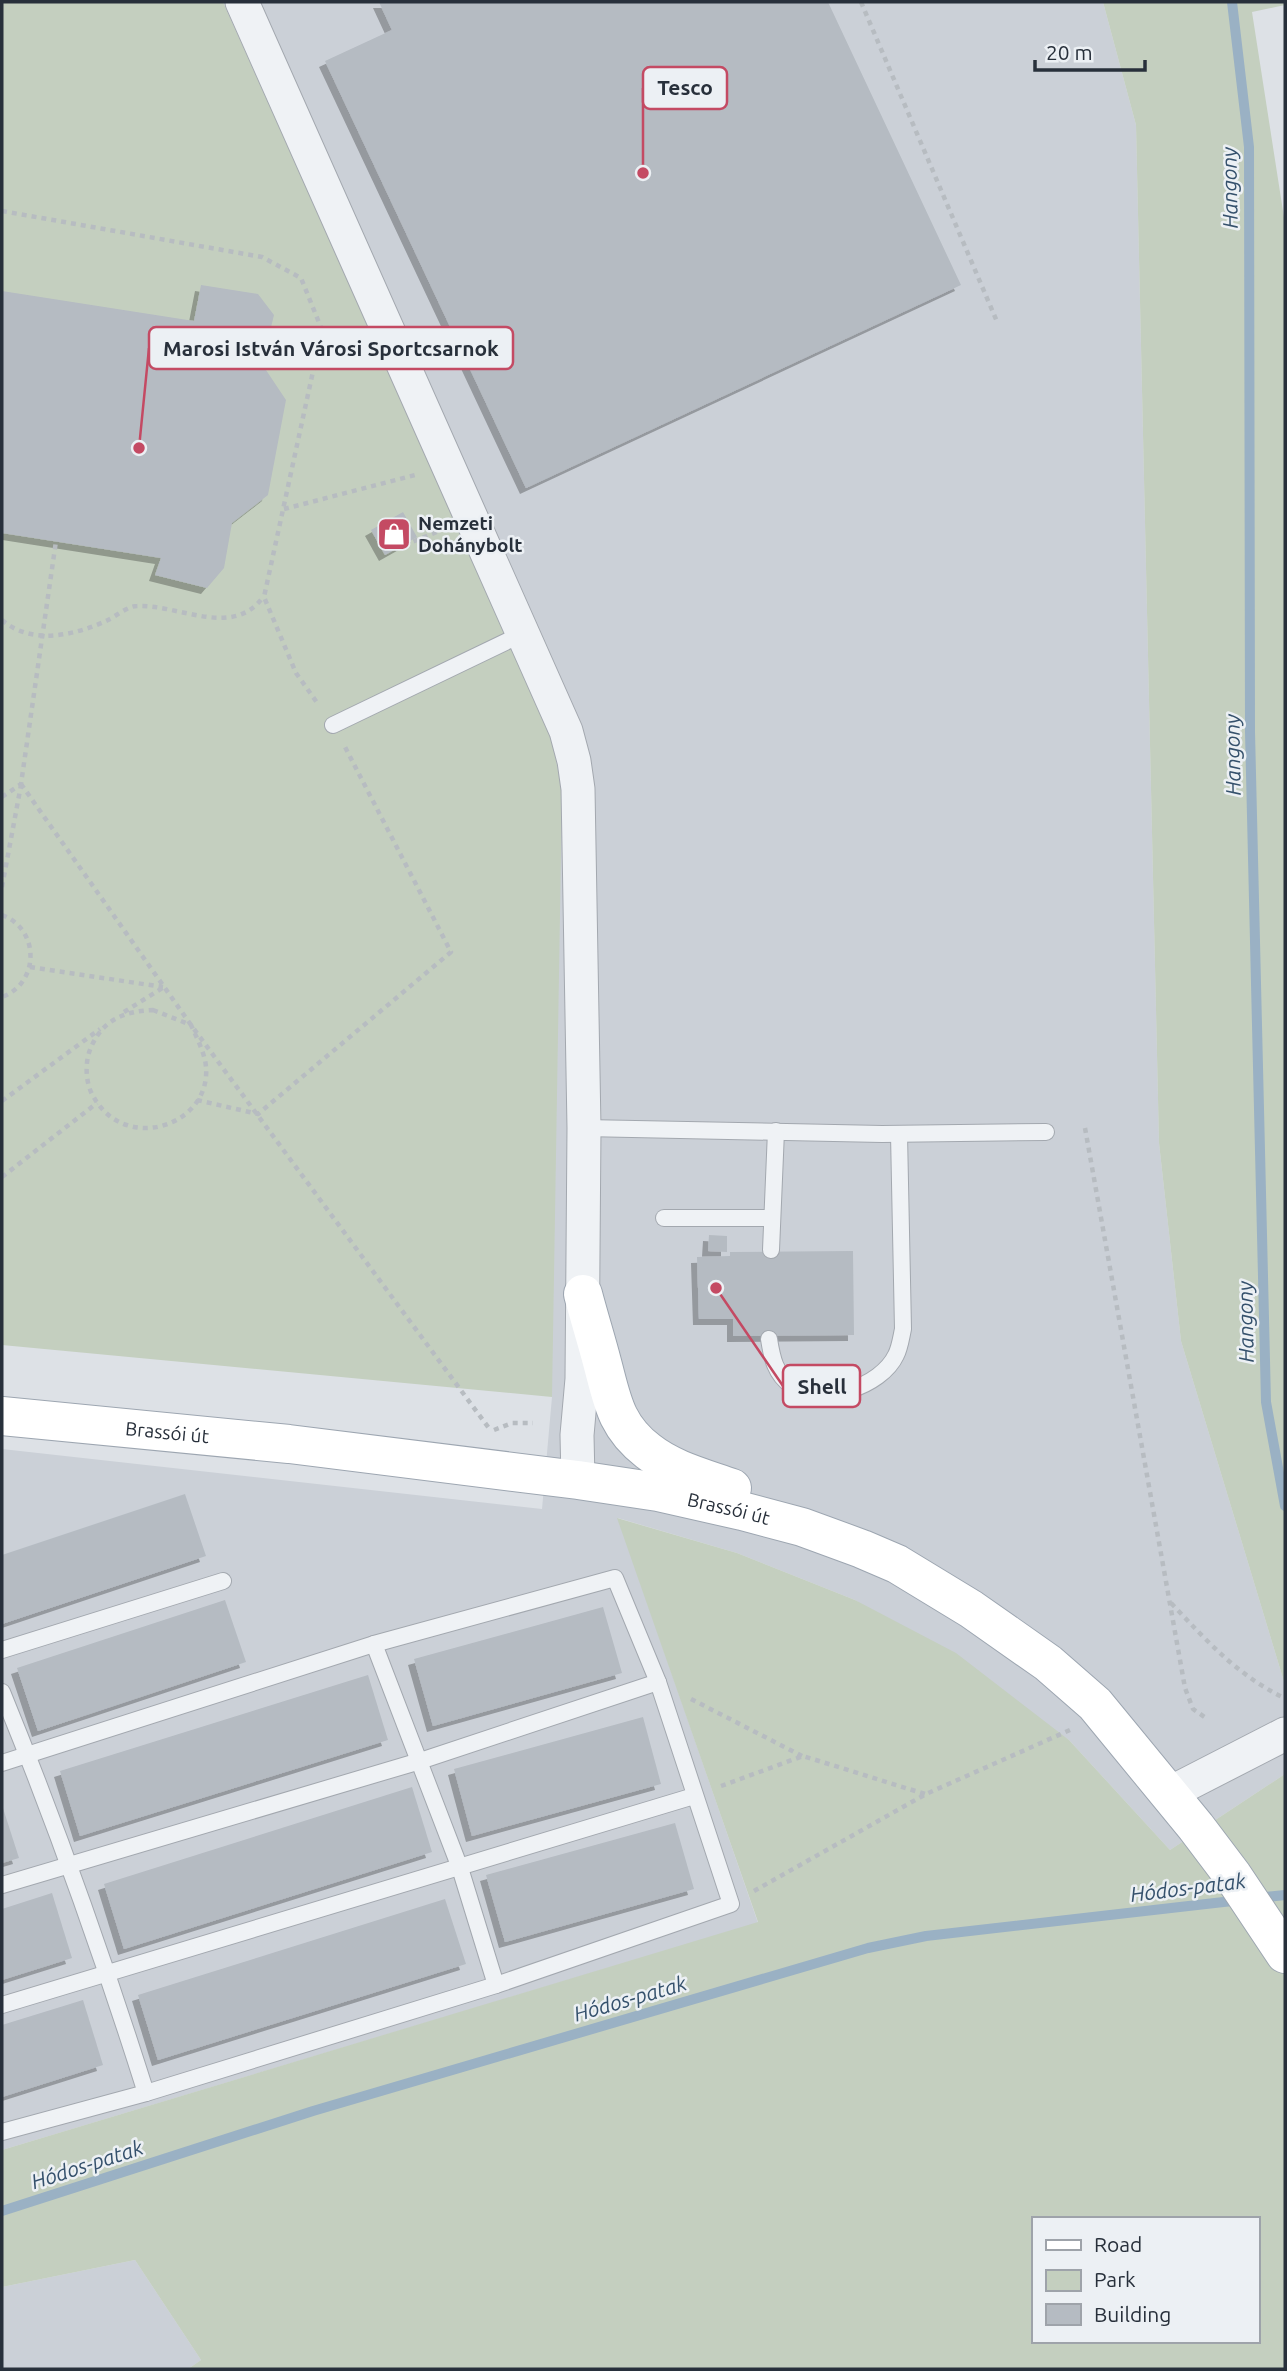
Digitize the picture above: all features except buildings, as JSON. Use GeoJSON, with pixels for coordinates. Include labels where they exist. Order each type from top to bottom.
{"type":"FeatureCollection","features":[{"type":"Feature","properties":{"kind":"main road"},"geometry":{"type":"LineString","coordinates":[[583,1294],[616,1415],[637,1442],[649,1452],[685,1471],[781,1504],[825,1537]]}},
{"type":"Feature","properties":{"kind":"main road","name":"Brassói út"},"geometry":{"type":"LineString","coordinates":[[2,1416],[289,1444],[658,1492],[802,1527],[897,1563],[971,1609],[1048,1663],[1095,1704],[1170,1793],[1233,1876],[1284,1952]]}},
{"type":"Feature","properties":{"kind":"street"},"geometry":{"type":"LineString","coordinates":[[242,2],[566,731],[574,761],[578,789],[584,1128],[583,1380],[577,1435],[578,1480]]}},
{"type":"Feature","properties":{"kind":"street"},"geometry":{"type":"LineString","coordinates":[[1170,1793],[1285,1734]]}},
{"type":"Feature","properties":{"kind":"lane"},"geometry":{"type":"LineString","coordinates":[[333,725],[522,634]]}},
{"type":"Feature","properties":{"kind":"lane"},"geometry":{"type":"LineString","coordinates":[[584,1128],[900,1134],[1046,1132]]}},
{"type":"Feature","properties":{"kind":"lane"},"geometry":{"type":"LineString","coordinates":[[771,1250],[776,1131]]}},
{"type":"Feature","properties":{"kind":"lane"},"geometry":{"type":"LineString","coordinates":[[769,1339],[772,1361],[777,1370],[793,1387],[809,1393],[842,1392],[858,1388],[877,1378],[896,1356],[902,1329],[900,1134]]}},
{"type":"Feature","properties":{"kind":"lane"},"geometry":{"type":"LineString","coordinates":[[664,1218],[772,1218]]}},
{"type":"Feature","properties":{"kind":"lane"},"geometry":{"type":"LineString","coordinates":[[2,1763],[374,1644],[615,1578],[658,1682],[731,1904],[496,1985],[146,2093],[2,2132]]}},
{"type":"Feature","properties":{"kind":"lane"},"geometry":{"type":"LineString","coordinates":[[2,1650],[223,1581]]}},
{"type":"Feature","properties":{"kind":"lane"},"geometry":{"type":"LineString","coordinates":[[374,1644],[460,1868],[496,1985]]}},
{"type":"Feature","properties":{"kind":"lane"},"geometry":{"type":"LineString","coordinates":[[2,1885],[420,1761],[658,1682]]}},
{"type":"Feature","properties":{"kind":"lane"},"geometry":{"type":"LineString","coordinates":[[2,1692],[109,1975],[146,2093]]}},
{"type":"Feature","properties":{"kind":"lane"},"geometry":{"type":"LineString","coordinates":[[2,2005],[109,1975],[694,1796]]}},
{"type":"Feature","properties":{"kind":"path"},"geometry":{"type":"LineString","coordinates":[[861,2],[998,324]]}},
{"type":"Feature","properties":{"kind":"path"},"geometry":{"type":"LineString","coordinates":[[2,211],[262,257],[301,278],[322,330],[264,597],[246,614],[224,618],[135,605],[76,632],[43,637],[20,632],[2,621]]}},
{"type":"Feature","properties":{"kind":"path"},"geometry":{"type":"LineString","coordinates":[[284,509],[448,466]]}},
{"type":"Feature","properties":{"kind":"path"},"geometry":{"type":"LineString","coordinates":[[395,549],[471,519]]}},
{"type":"Feature","properties":{"kind":"path"},"geometry":{"type":"LineString","coordinates":[[2,887],[21,784],[56,541]]}},
{"type":"Feature","properties":{"kind":"path"},"geometry":{"type":"LineString","coordinates":[[258,1114],[451,952],[333,725],[296,673],[264,597]]}},
{"type":"Feature","properties":{"kind":"path"},"geometry":{"type":"LineString","coordinates":[[2,797],[21,784]]}},
{"type":"Feature","properties":{"kind":"path"},"geometry":{"type":"LineString","coordinates":[[21,784],[191,1025],[491,1431]]}},
{"type":"Feature","properties":{"kind":"path"},"geometry":{"type":"LineString","coordinates":[[2,915],[21,927],[28,939],[31,953],[30,967],[25,979],[17,989],[2,998]]}},
{"type":"Feature","properties":{"kind":"path"},"geometry":{"type":"LineString","coordinates":[[30,967],[164,987]]}},
{"type":"Feature","properties":{"kind":"path"},"geometry":{"type":"LineString","coordinates":[[2,1101],[116,1018],[164,987]]}},
{"type":"Feature","properties":{"kind":"path"},"geometry":{"type":"LineString","coordinates":[[153,1010],[191,1025],[205,1062],[204,1082],[197,1100],[183,1116],[166,1126],[147,1129],[127,1126],[110,1117],[97,1103],[89,1086],[86,1066],[90,1047],[100,1030],[116,1018],[134,1011],[153,1010]]}},
{"type":"Feature","properties":{"kind":"path"},"geometry":{"type":"LineString","coordinates":[[197,1100],[258,1114]]}},
{"type":"Feature","properties":{"kind":"path"},"geometry":{"type":"LineString","coordinates":[[2,1177],[97,1103]]}},
{"type":"Feature","properties":{"kind":"path"},"geometry":{"type":"LineString","coordinates":[[1085,1128],[1185,1688],[1193,1709],[1206,1718]]}},
{"type":"Feature","properties":{"kind":"path"},"geometry":{"type":"LineString","coordinates":[[1169,1601],[1223,1658],[1265,1688],[1285,1698]]}},
{"type":"Feature","properties":{"kind":"path"},"geometry":{"type":"LineString","coordinates":[[658,1682],[803,1756],[926,1794]]}},
{"type":"Feature","properties":{"kind":"path"},"geometry":{"type":"LineString","coordinates":[[731,1904],[926,1794],[1074,1728]]}},
{"type":"Feature","properties":{"kind":"path"},"geometry":{"type":"LineString","coordinates":[[694,1796],[803,1756]]}},
{"type":"Feature","properties":{"kind":"shaded area"},"geometry":{"type":"Polygon","coordinates":[[[223,2],[1103,2],[1136,125],[1159,1143],[1181,1341],[1285,1685],[1285,1774],[1170,1850],[1069,1740],[855,1600],[737,1553],[618,1518],[758,1923],[2,2150],[2,1449],[542,1509],[552,1397],[551,733],[223,2]]]}},
{"type":"Feature","properties":{"kind":"shaded area"},"geometry":{"type":"Polygon","coordinates":[[[135,2260],[201,2360],[188,2369],[2,2369],[2,2287],[135,2260]]]}},
{"type":"Feature","properties":{"kind":"green space"},"geometry":{"type":"Polygon","coordinates":[[[2,2],[223,2],[551,733],[562,793],[552,1397],[2,1345],[2,2]]]}},
{"type":"Feature","properties":{"kind":"green space"},"geometry":{"type":"Polygon","coordinates":[[[1103,2],[1285,2],[1285,5],[1252,12],[1285,224],[1285,1685],[1181,1341],[1159,1143],[1136,125],[1103,2]]]}},
{"type":"Feature","properties":{"kind":"green space"},"geometry":{"type":"Polygon","coordinates":[[[617,1518],[737,1553],[855,1600],[956,1653],[1069,1740],[1170,1850],[1285,1774],[1285,2369],[188,2369],[201,2360],[135,2260],[2,2287],[2,2150],[758,1922],[617,1518]]]}},
{"type":"Feature","properties":{"kind":"waterway","name":"Hangony"},"geometry":{"type":"LineString","coordinates":[[1232,2],[1249,147],[1250,732],[1266,1402],[1285,1506]]}},
{"type":"Feature","properties":{"kind":"waterway","name":"Hódos-patak"},"geometry":{"type":"LineString","coordinates":[[1257,1898],[1285,1895]]}},
{"type":"Feature","properties":{"kind":"waterway","name":"Hódos-patak"},"geometry":{"type":"LineString","coordinates":[[2,2211],[313,2111],[868,1948],[926,1936],[1241,1900]]}},
{"type":"Feature","properties":{"kind":"place","name":"Tesco"},"geometry":{"type":"Point","coordinates":[643,173]}},
{"type":"Feature","properties":{"kind":"place","name":"Marosi István Városi Sportcsarnok"},"geometry":{"type":"Point","coordinates":[139,448]}},
{"type":"Feature","properties":{"kind":"place","name":"Nemzeti Dohánybolt"},"geometry":{"type":"Point","coordinates":[394,534]}},
{"type":"Feature","properties":{"kind":"place","name":"Shell"},"geometry":{"type":"Point","coordinates":[716,1288]}}]}
